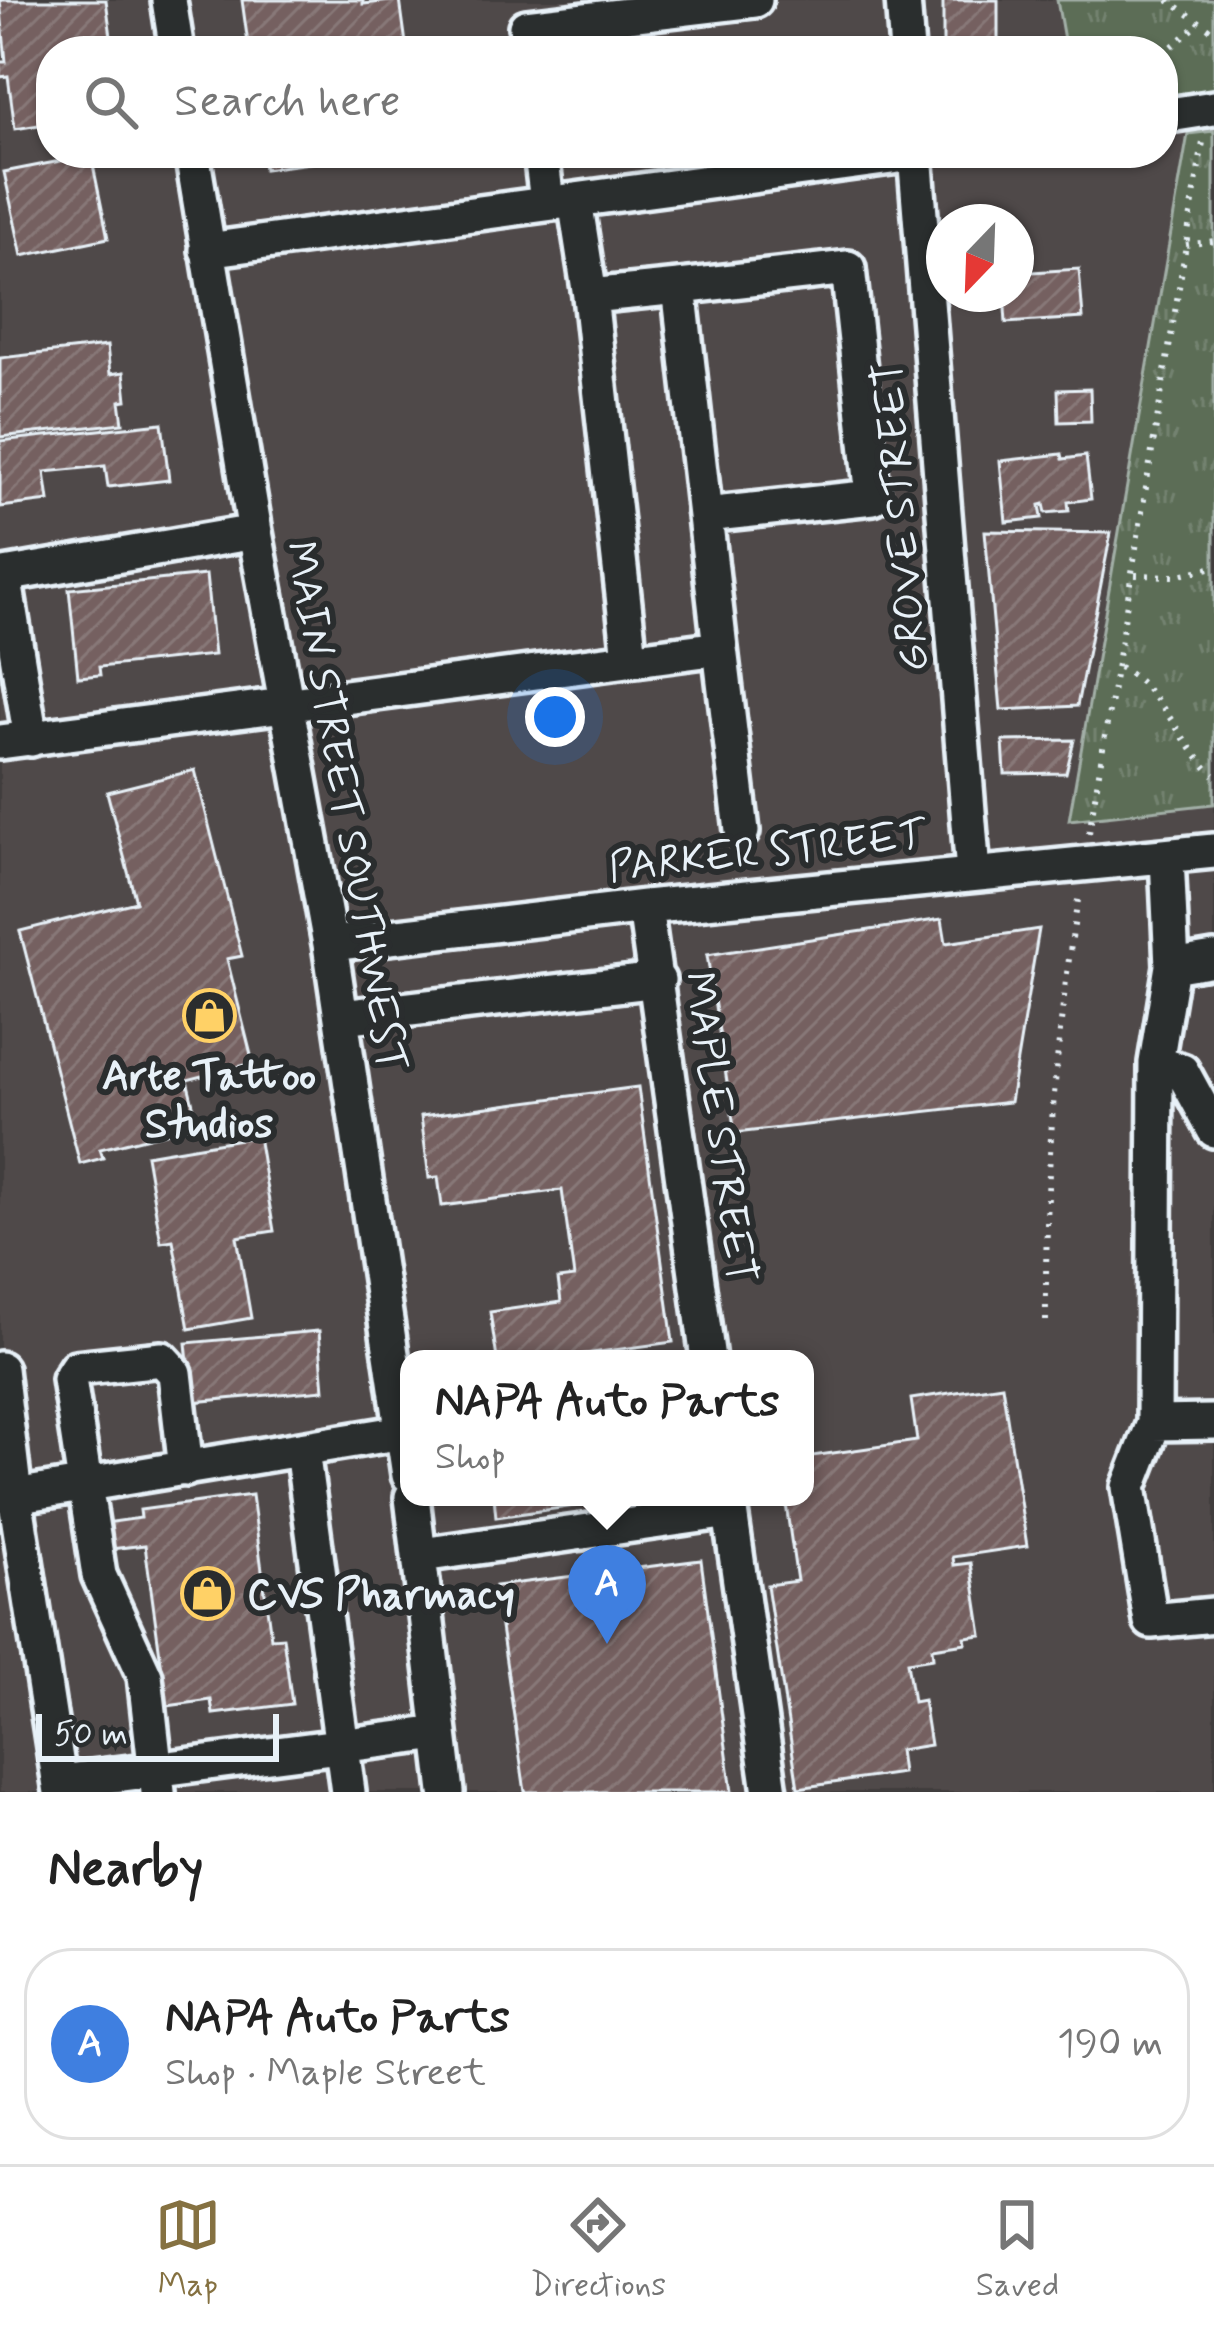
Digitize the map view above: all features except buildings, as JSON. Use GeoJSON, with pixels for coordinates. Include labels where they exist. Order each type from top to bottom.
{"type":"FeatureCollection","features":[{"type":"Feature","properties":{"kind":"street"},"geometry":{"type":"LineString","coordinates":[[169,0],[175,36]]}},
{"type":"Feature","properties":{"kind":"street"},"geometry":{"type":"LineString","coordinates":[[526,26],[755,0]]}},
{"type":"Feature","properties":{"kind":"street"},"geometry":{"type":"LineString","coordinates":[[903,0],[906,36]]}},
{"type":"Feature","properties":{"kind":"street"},"geometry":{"type":"LineString","coordinates":[[1178,116],[1210,117]]}},
{"type":"Feature","properties":{"kind":"street","name":"MAIN STREET SOUTHWEST"},"geometry":{"type":"LineString","coordinates":[[194,168],[330,944],[400,1393]]}},
{"type":"Feature","properties":{"kind":"street"},"geometry":{"type":"LineString","coordinates":[[548,168],[590,296],[630,658]]}},
{"type":"Feature","properties":{"kind":"street"},"geometry":{"type":"LineString","coordinates":[[207,250],[806,168]]}},
{"type":"Feature","properties":{"kind":"street","name":"GROVE STREET"},"geometry":{"type":"LineString","coordinates":[[918,168],[974,873]]}},
{"type":"Feature","properties":{"kind":"street"},"geometry":{"type":"LineString","coordinates":[[590,296],[848,268],[873,497],[705,515]]}},
{"type":"Feature","properties":{"kind":"street"},"geometry":{"type":"LineString","coordinates":[[679,287],[742,831]]}},
{"type":"Feature","properties":{"kind":"street"},"geometry":{"type":"LineString","coordinates":[[255,532],[4,574],[15,740],[720,648]]}},
{"type":"Feature","properties":{"kind":"street","name":"PARKER STREET"},"geometry":{"type":"LineString","coordinates":[[330,944],[645,907],[1214,851]]}},
{"type":"Feature","properties":{"kind":"street"},"geometry":{"type":"LineString","coordinates":[[1167,857],[1201,967],[1156,1063],[1154,1423],[1129,1487],[1151,1621],[1214,1615]]}},
{"type":"Feature","properties":{"kind":"street","name":"MAPLE STREET"},"geometry":{"type":"LineString","coordinates":[[645,907],[707,1350]]}},
{"type":"Feature","properties":{"kind":"street"},"geometry":{"type":"LineString","coordinates":[[342,1017],[658,980]]}},
{"type":"Feature","properties":{"kind":"street"},"geometry":{"type":"LineString","coordinates":[[1156,1063],[1182,1071],[1214,1130]]}},
{"type":"Feature","properties":{"kind":"street"},"geometry":{"type":"LineString","coordinates":[[157,1782],[145,1676],[99,1575],[69,1379],[76,1368],[162,1359],[175,1372],[186,1469]]}},
{"type":"Feature","properties":{"kind":"street"},"geometry":{"type":"LineString","coordinates":[[0,1369],[15,1496],[14,1583],[61,1787],[157,1782],[440,1732]]}},
{"type":"Feature","properties":{"kind":"street"},"geometry":{"type":"LineString","coordinates":[[1154,1423],[1214,1422]]}},
{"type":"Feature","properties":{"kind":"street"},"geometry":{"type":"LineString","coordinates":[[15,1496],[400,1433]]}},
{"type":"Feature","properties":{"kind":"street"},"geometry":{"type":"LineString","coordinates":[[302,1450],[348,1792]]}},
{"type":"Feature","properties":{"kind":"street"},"geometry":{"type":"LineString","coordinates":[[413,1506],[447,1792]]}},
{"type":"Feature","properties":{"kind":"street"},"geometry":{"type":"LineString","coordinates":[[421,1555],[717,1506]]}},
{"type":"Feature","properties":{"kind":"street"},"geometry":{"type":"LineString","coordinates":[[729,1506],[770,1792]]}},
{"type":"Feature","properties":{"kind":"path"},"geometry":{"type":"LineString","coordinates":[[1168,0],[1214,32]]}},
{"type":"Feature","properties":{"kind":"path"},"geometry":{"type":"LineString","coordinates":[[1178,42],[1199,24]]}},
{"type":"Feature","properties":{"kind":"path"},"geometry":{"type":"LineString","coordinates":[[1089,837],[1210,117]]}},
{"type":"Feature","properties":{"kind":"path"},"geometry":{"type":"LineString","coordinates":[[1186,245],[1214,241]]}},
{"type":"Feature","properties":{"kind":"path"},"geometry":{"type":"LineString","coordinates":[[1133,574],[1175,576],[1214,567]]}},
{"type":"Feature","properties":{"kind":"path"},"geometry":{"type":"LineString","coordinates":[[1118,666],[1150,688],[1174,729],[1214,775]]}},
{"type":"Feature","properties":{"kind":"path"},"geometry":{"type":"LineString","coordinates":[[1046,1321],[1045,1189],[1052,1094],[1080,888]]}},
{"type":"Feature","properties":{"kind":"shaded area"},"geometry":{"type":"Polygon","coordinates":[[[0,0],[1214,0],[1214,1792],[0,1792],[0,0]]]}},
{"type":"Feature","properties":{"kind":"green space"},"geometry":{"type":"Polygon","coordinates":[[[1057,0],[1214,0],[1214,89],[1178,94],[1178,36],[1063,36],[1057,0]]]}},
{"type":"Feature","properties":{"kind":"green space"},"geometry":{"type":"Polygon","coordinates":[[[1214,131],[1214,804],[1069,820],[1188,134],[1214,131]]]}},
{"type":"Feature","properties":{"kind":"place","name":"Arte Tattoo Studios"},"geometry":{"type":"Point","coordinates":[209,1015]}},
{"type":"Feature","properties":{"kind":"place","name":"CVS Pharmacy"},"geometry":{"type":"Point","coordinates":[208,1593]}},
{"type":"Feature","properties":{"kind":"place","name":"NAPA Auto Parts"},"geometry":{"type":"Point","coordinates":[607,1644]}}]}
